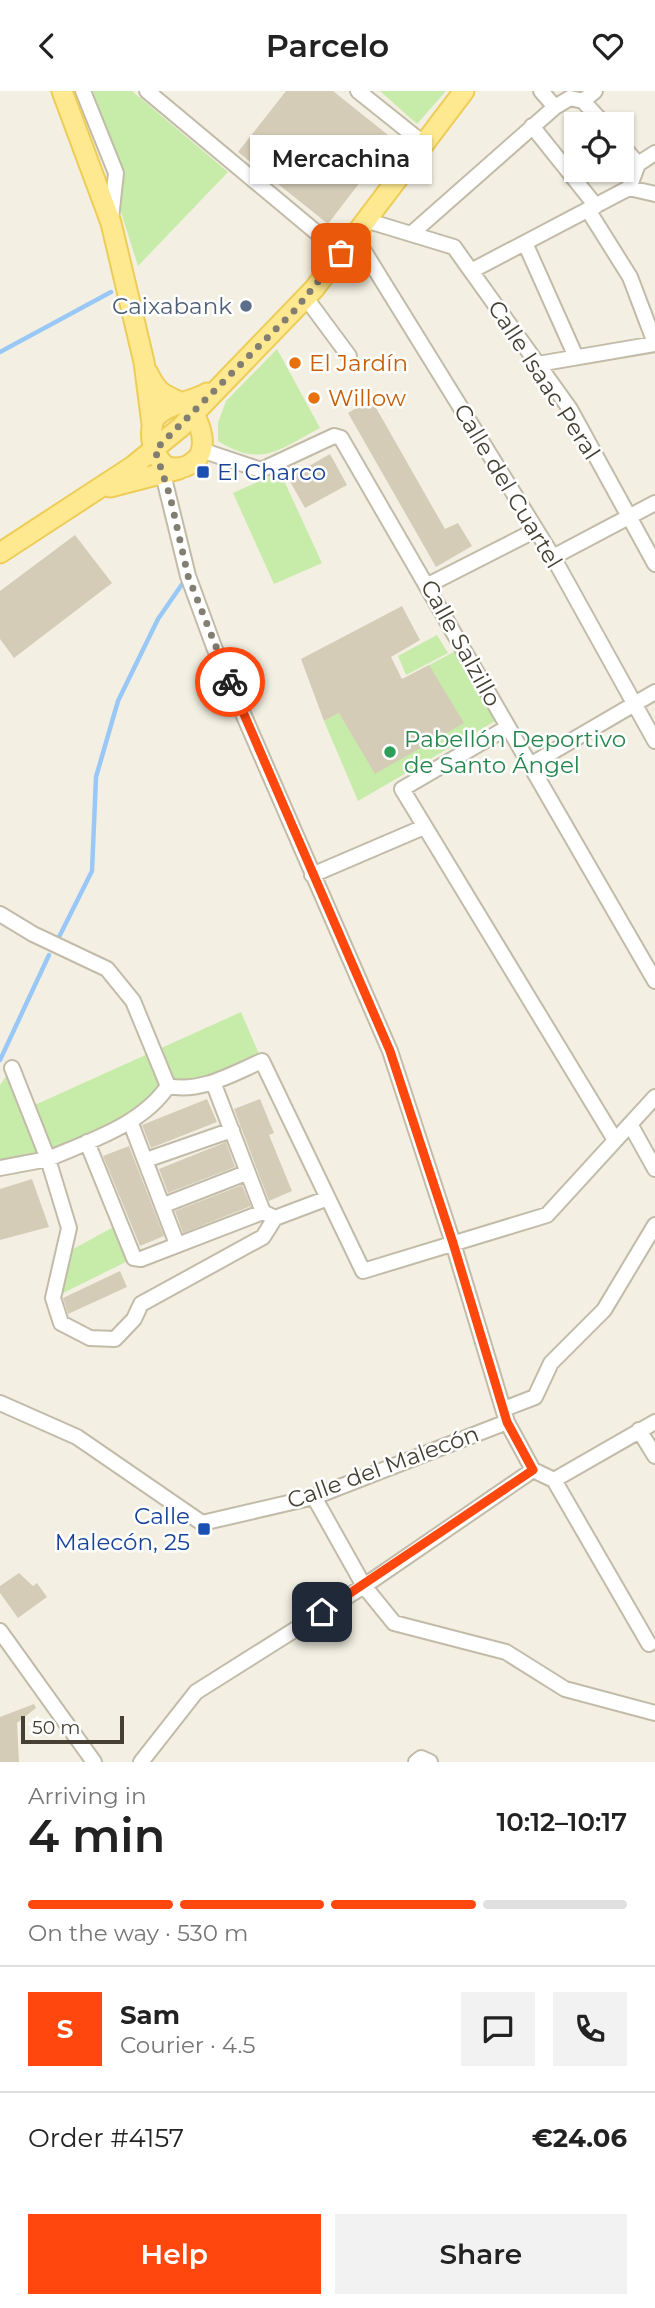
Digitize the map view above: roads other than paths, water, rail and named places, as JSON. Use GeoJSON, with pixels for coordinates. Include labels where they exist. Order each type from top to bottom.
{"type":"FeatureCollection","features":[{"type":"Feature","properties":{"kind":"main road"},"geometry":{"type":"LineString","coordinates":[[62,91],[111,223],[144,362],[152,424],[169,463]]}},
{"type":"Feature","properties":{"kind":"main road"},"geometry":{"type":"LineString","coordinates":[[169,463],[188,410],[234,373],[306,298],[464,91]]}},
{"type":"Feature","properties":{"kind":"main road"},"geometry":{"type":"LineString","coordinates":[[0,553],[96,490],[169,463],[199,457],[202,436],[188,410],[170,400],[157,388],[144,362]]}},
{"type":"Feature","properties":{"kind":"main road"},"geometry":{"type":"LineString","coordinates":[[152,424],[162,411],[188,410]]}},
{"type":"Feature","properties":{"kind":"street"},"geometry":{"type":"LineString","coordinates":[[83,91],[116,173],[111,223]]}},
{"type":"Feature","properties":{"kind":"street"},"geometry":{"type":"LineString","coordinates":[[148,91],[341,253]]}},
{"type":"Feature","properties":{"kind":"street"},"geometry":{"type":"LineString","coordinates":[[358,91],[423,143]]}},
{"type":"Feature","properties":{"kind":"street"},"geometry":{"type":"LineString","coordinates":[[541,91],[555,107]]}},
{"type":"Feature","properties":{"kind":"street"},"geometry":{"type":"LineString","coordinates":[[583,101],[595,91]]}},
{"type":"Feature","properties":{"kind":"street"},"geometry":{"type":"LineString","coordinates":[[411,234],[555,107],[570,98],[583,101],[593,112]]}},
{"type":"Feature","properties":{"kind":"street"},"geometry":{"type":"LineString","coordinates":[[532,127],[592,208],[630,277],[655,344],[538,364]]}},
{"type":"Feature","properties":{"kind":"street"},"geometry":{"type":"LineString","coordinates":[[471,271],[629,188],[638,164],[655,153]]}},
{"type":"Feature","properties":{"kind":"street"},"geometry":{"type":"LineString","coordinates":[[634,160],[638,164]]}},
{"type":"Feature","properties":{"kind":"street"},"geometry":{"type":"LineString","coordinates":[[629,188],[655,194]]}},
{"type":"Feature","properties":{"kind":"street","name":"Calle Isaac Peral"},"geometry":{"type":"LineString","coordinates":[[359,228],[411,234],[454,247],[570,409],[655,564]]}},
{"type":"Feature","properties":{"kind":"street","name":"Calle del Cuartel"},"geometry":{"type":"LineString","coordinates":[[359,228],[553,557],[655,741]]}},
{"type":"Feature","properties":{"kind":"street"},"geometry":{"type":"LineString","coordinates":[[525,243],[576,358]]}},
{"type":"Feature","properties":{"kind":"street"},"geometry":{"type":"LineString","coordinates":[[306,298],[349,356]]}},
{"type":"Feature","properties":{"kind":"street","name":"Calle Salzillo"},"geometry":{"type":"LineString","coordinates":[[201,450],[261,470],[338,436],[428,585],[655,981]]}},
{"type":"Feature","properties":{"kind":"street"},"geometry":{"type":"LineString","coordinates":[[169,463],[170,496],[188,576],[214,647],[390,1051],[453,1243],[505,1415],[533,1470],[554,1480],[649,1644]]}},
{"type":"Feature","properties":{"kind":"street"},"geometry":{"type":"LineString","coordinates":[[553,557],[655,503]]}},
{"type":"Feature","properties":{"kind":"street"},"geometry":{"type":"LineString","coordinates":[[428,585],[536,530]]}},
{"type":"Feature","properties":{"kind":"street"},"geometry":{"type":"LineString","coordinates":[[530,765],[655,692]]}},
{"type":"Feature","properties":{"kind":"street"},"geometry":{"type":"LineString","coordinates":[[508,727],[402,789],[615,1140]]}},
{"type":"Feature","properties":{"kind":"street"},"geometry":{"type":"LineString","coordinates":[[313,875],[424,827]]}},
{"type":"Feature","properties":{"kind":"street"},"geometry":{"type":"LineString","coordinates":[[0,914],[33,934],[107,969],[133,1001],[168,1086]]}},
{"type":"Feature","properties":{"kind":"street"},"geometry":{"type":"LineString","coordinates":[[168,1086],[184,1089],[213,1082],[262,1061],[363,1271],[547,1215],[655,1097]]}},
{"type":"Feature","properties":{"kind":"street"},"geometry":{"type":"LineString","coordinates":[[12,1068],[48,1159],[69,1228],[53,1298],[61,1322],[90,1338],[115,1339],[134,1319],[141,1304],[263,1237],[269,1215],[246,1173],[213,1082]]}},
{"type":"Feature","properties":{"kind":"street"},"geometry":{"type":"LineString","coordinates":[[0,1168],[48,1159],[87,1142],[130,1121],[157,1103],[168,1086]]}},
{"type":"Feature","properties":{"kind":"street"},"geometry":{"type":"LineString","coordinates":[[130,1121],[177,1244]]}},
{"type":"Feature","properties":{"kind":"street"},"geometry":{"type":"LineString","coordinates":[[630,1124],[655,1169]]}},
{"type":"Feature","properties":{"kind":"street"},"geometry":{"type":"LineString","coordinates":[[146,1160],[232,1131]]}},
{"type":"Feature","properties":{"kind":"street"},"geometry":{"type":"LineString","coordinates":[[87,1142],[134,1258],[141,1259],[177,1244],[328,1198]]}},
{"type":"Feature","properties":{"kind":"street"},"geometry":{"type":"LineString","coordinates":[[164,1205],[246,1173]]}},
{"type":"Feature","properties":{"kind":"street","name":"Calle del Malecón"},"geometry":{"type":"LineString","coordinates":[[0,1403],[77,1437],[202,1523],[314,1497],[505,1415],[535,1397],[551,1363],[604,1310],[655,1225]]}},
{"type":"Feature","properties":{"kind":"street"},"geometry":{"type":"LineString","coordinates":[[554,1480],[655,1422]]}},
{"type":"Feature","properties":{"kind":"street"},"geometry":{"type":"LineString","coordinates":[[639,1430],[655,1457]]}},
{"type":"Feature","properties":{"kind":"street"},"geometry":{"type":"LineString","coordinates":[[149,1760],[196,1692],[364,1586],[533,1470]]}},
{"type":"Feature","properties":{"kind":"street"},"geometry":{"type":"LineString","coordinates":[[314,1497],[364,1586],[394,1623],[506,1652],[565,1689],[655,1713]]}},
{"type":"Feature","properties":{"kind":"street"},"geometry":{"type":"LineString","coordinates":[[0,1631],[94,1762]]}},
{"type":"Feature","properties":{"kind":"street"},"geometry":{"type":"LineString","coordinates":[[416,1762],[421,1758],[430,1762]]}},
{"type":"Feature","properties":{"kind":"waterway"},"geometry":{"type":"LineString","coordinates":[[0,352],[111,292]]}},
{"type":"Feature","properties":{"kind":"waterway"},"geometry":{"type":"LineString","coordinates":[[58,939],[92,871],[96,777],[118,701],[158,619],[185,580]]}},
{"type":"Feature","properties":{"kind":"waterway"},"geometry":{"type":"LineString","coordinates":[[0,1060],[49,955]]}},
{"type":"Feature","properties":{"kind":"place","name":"Mercachina"},"geometry":{"type":"Point","coordinates":[341,253]}},
{"type":"Feature","properties":{"kind":"place","name":"Caixabank"},"geometry":{"type":"Point","coordinates":[246,306]}},
{"type":"Feature","properties":{"kind":"place","name":"El Jardín"},"geometry":{"type":"Point","coordinates":[295,363]}},
{"type":"Feature","properties":{"kind":"place","name":"Willow"},"geometry":{"type":"Point","coordinates":[314,398]}},
{"type":"Feature","properties":{"kind":"place","name":"El Charco"},"geometry":{"type":"Point","coordinates":[203,472]}},
{"type":"Feature","properties":{"kind":"place","name":"Pabellón Deportivo de Santo Ángel"},"geometry":{"type":"Point","coordinates":[390,752]}},
{"type":"Feature","properties":{"kind":"place","name":"Calle Malecón, 25"},"geometry":{"type":"Point","coordinates":[204,1529]}}]}
